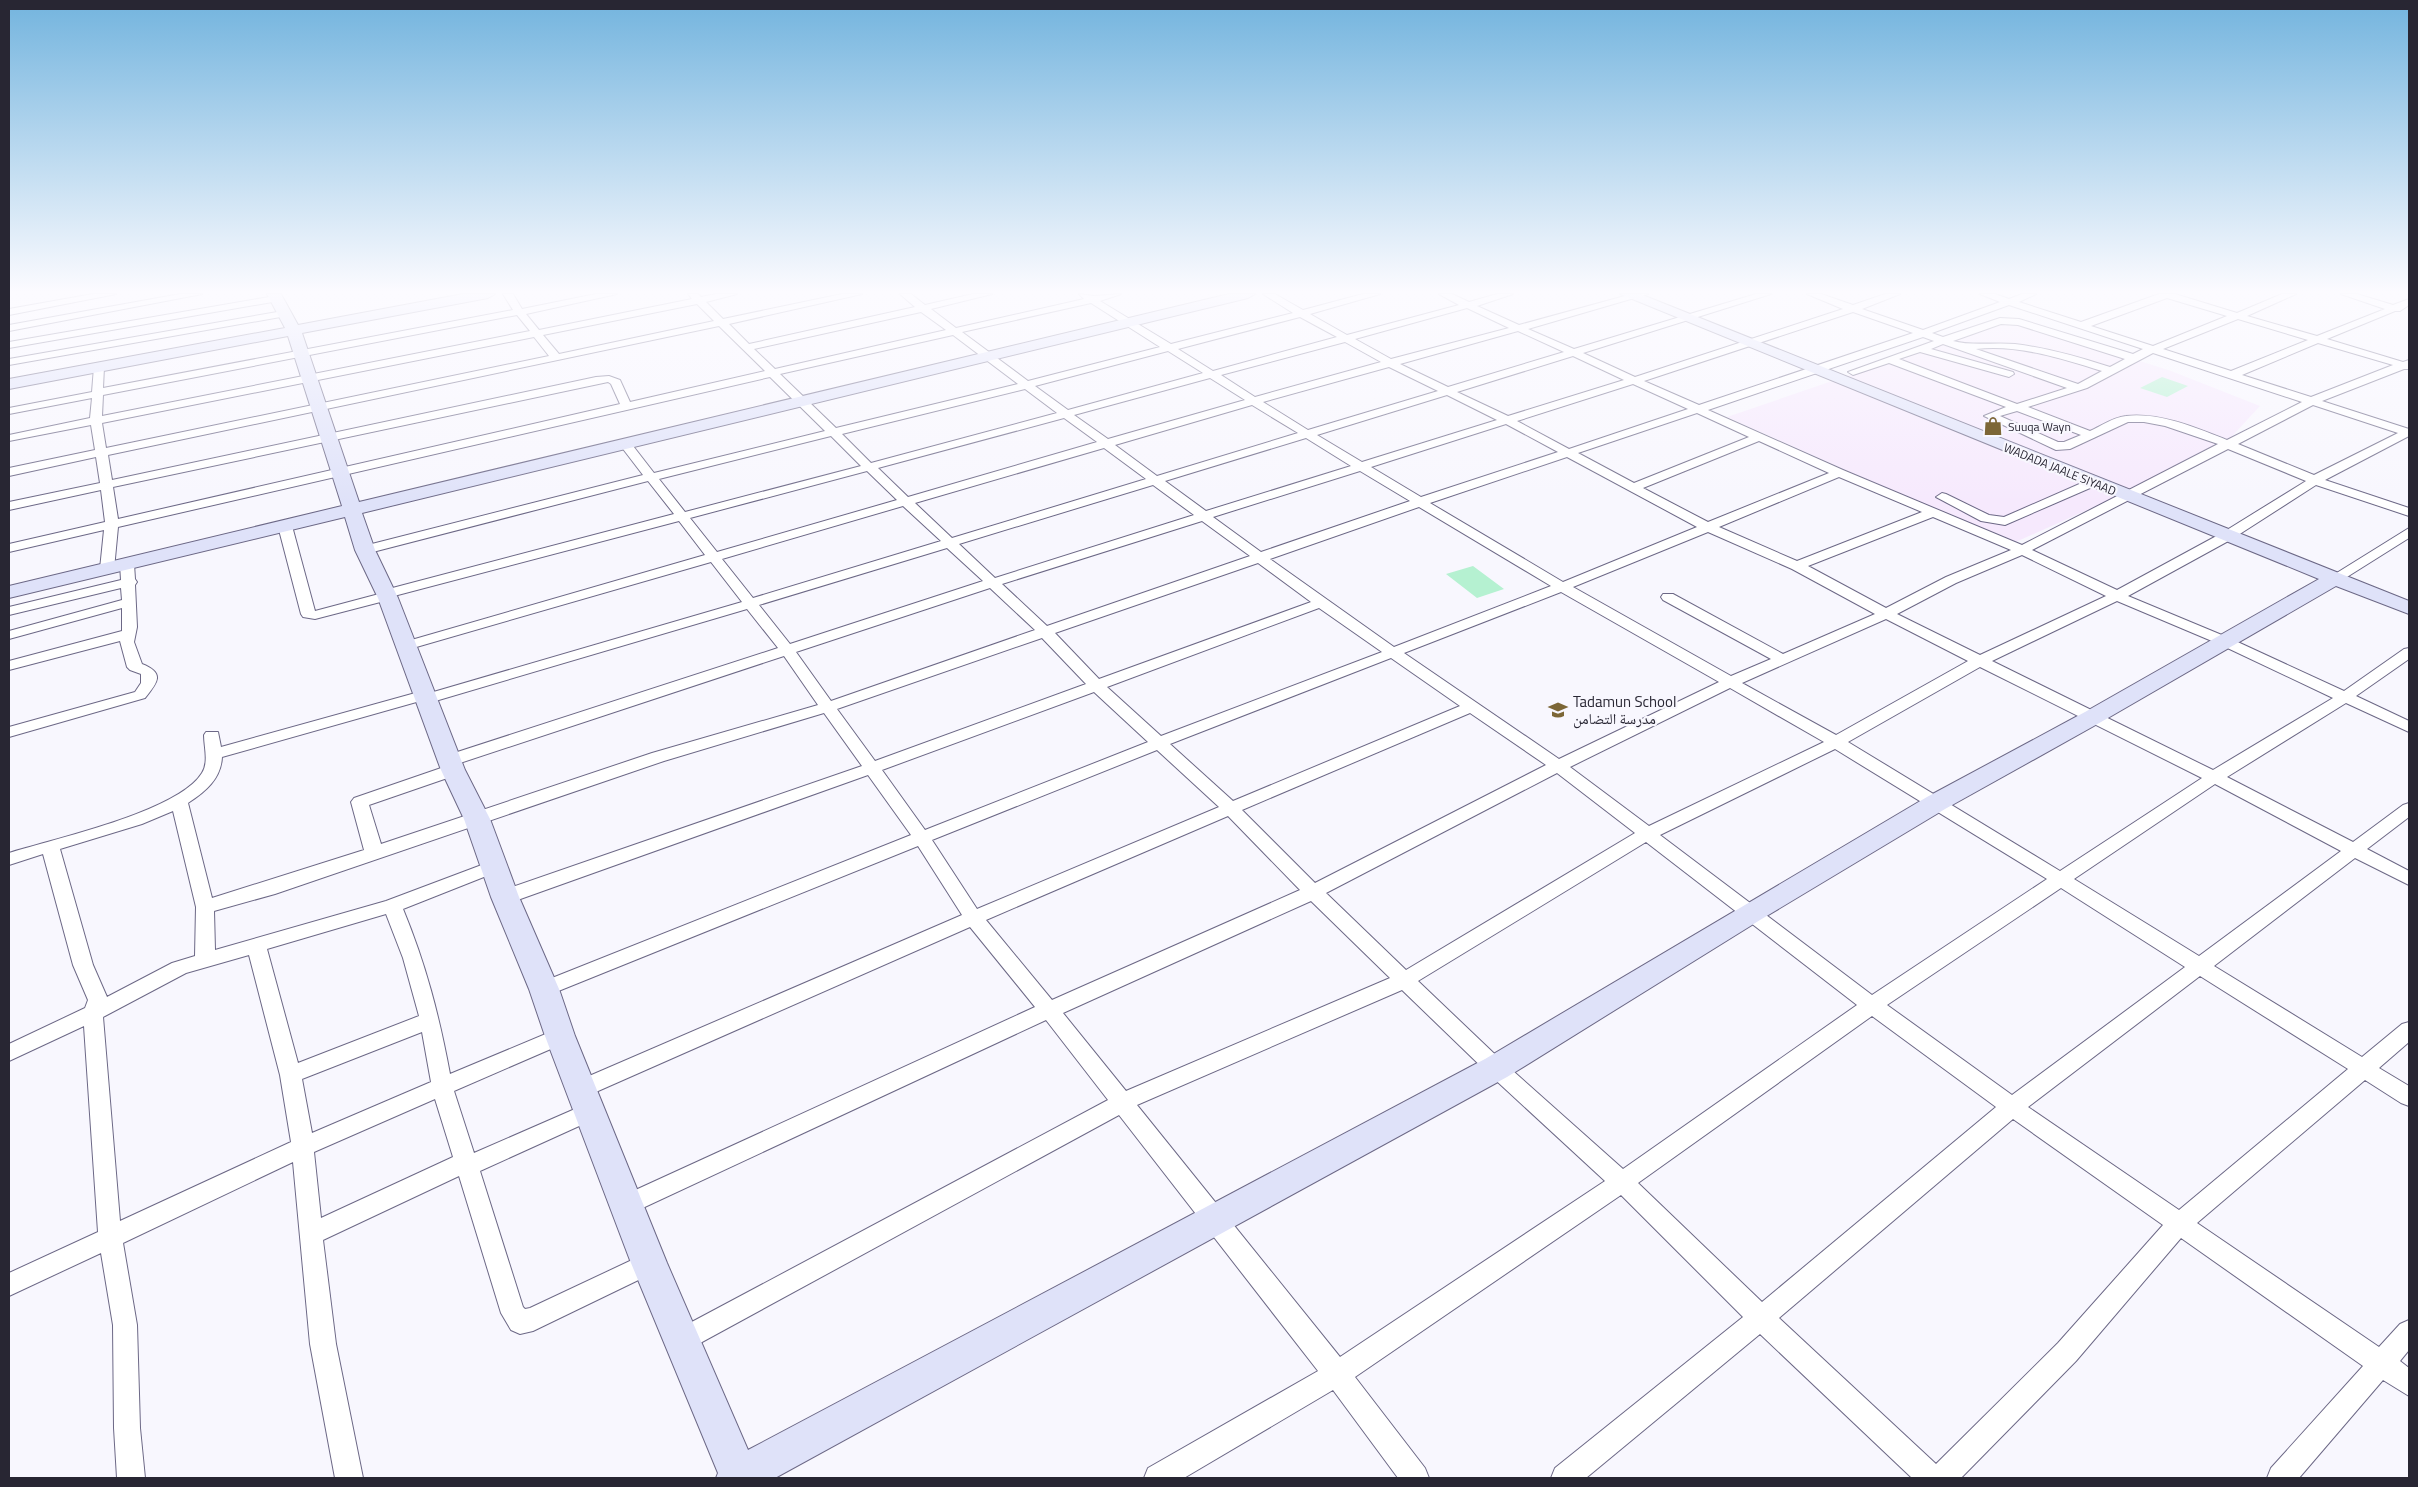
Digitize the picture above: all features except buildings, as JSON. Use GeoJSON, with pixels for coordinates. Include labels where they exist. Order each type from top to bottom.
{"type":"FeatureCollection","features":[{"type":"Feature","properties":{"kind":"street"},"geometry":{"type":"LineString","coordinates":[[9,384],[120,363]]}},
{"type":"Feature","properties":{"kind":"street"},"geometry":{"type":"LineString","coordinates":[[9,411],[97,394],[187,363]]}},
{"type":"Feature","properties":{"kind":"street"},"geometry":{"type":"LineString","coordinates":[[9,438],[96,420],[215,363]]}},
{"type":"Feature","properties":{"kind":"street"},"geometry":{"type":"LineString","coordinates":[[303,363],[342,472],[365,550],[387,595],[452,765],[477,819],[504,897],[544,989],[560,1036],[649,1263],[738,1478],[1496,1068],[1750,913],[1936,803],[2093,717],[2334,578],[2409,532]]}},
{"type":"Feature","properties":{"kind":"street"},"geometry":{"type":"LineString","coordinates":[[9,472],[525,363]]}},
{"type":"Feature","properties":{"kind":"street"},"geometry":{"type":"LineString","coordinates":[[763,363],[869,467],[1045,632],[1097,686],[1231,810],[1313,892],[1496,1068],[1622,1182],[1761,1318],[1931,1478]]}},
{"type":"Feature","properties":{"kind":"street"},"geometry":{"type":"LineString","coordinates":[[9,548],[813,363]]}},
{"type":"Feature","properties":{"kind":"street"},"geometry":{"type":"LineString","coordinates":[[9,611],[285,526],[957,363]]}},
{"type":"Feature","properties":{"kind":"street"},"geometry":{"type":"LineString","coordinates":[[997,363],[1109,444],[1155,481],[1321,603],[1558,766],[1872,1005],[2012,1107],[2409,1383]]}},
{"type":"Feature","properties":{"kind":"street"},"geometry":{"type":"LineString","coordinates":[[365,550],[1108,363]]}},
{"type":"Feature","properties":{"kind":"street"},"geometry":{"type":"LineString","coordinates":[[1196,363],[1359,466],[1562,587],[1836,742],[2062,880],[2409,1097]]}},
{"type":"Feature","properties":{"kind":"street"},"geometry":{"type":"LineString","coordinates":[[285,526],[308,614],[315,615],[1250,363]]}},
{"type":"Feature","properties":{"kind":"street"},"geometry":{"type":"LineString","coordinates":[[215,754],[425,697],[752,603],[1539,363]]}},
{"type":"Feature","properties":{"kind":"street"},"geometry":{"type":"LineString","coordinates":[[1598,363],[1839,473],[2022,550],[2117,596],[2224,641],[2409,727]]}},
{"type":"Feature","properties":{"kind":"street"},"geometry":{"type":"LineString","coordinates":[[374,852],[360,802],[452,765],[786,649],[1685,363]]}},
{"type":"Feature","properties":{"kind":"street","name":"WADADA JAALE SIYAAD"},"geometry":{"type":"LineString","coordinates":[[1797,363],[2409,608]]}},
{"type":"Feature","properties":{"kind":"street"},"geometry":{"type":"LineString","coordinates":[[205,908],[268,889],[658,757],[828,707],[1259,557],[1833,363]]}},
{"type":"Feature","properties":{"kind":"street"},"geometry":{"type":"LineString","coordinates":[[1853,372],[1880,363]]}},
{"type":"Feature","properties":{"kind":"street"},"geometry":{"type":"LineString","coordinates":[[1900,363],[2091,435]]}},
{"type":"Feature","properties":{"kind":"street"},"geometry":{"type":"LineString","coordinates":[[1970,363],[2066,392]]}},
{"type":"Feature","properties":{"kind":"street"},"geometry":{"type":"LineString","coordinates":[[2007,363],[2078,388]]}},
{"type":"Feature","properties":{"kind":"street"},"geometry":{"type":"LineString","coordinates":[[2084,363],[2110,370]]}},
{"type":"Feature","properties":{"kind":"street"},"geometry":{"type":"LineString","coordinates":[[2123,363],[2078,388],[1990,416],[2056,446],[2066,446],[2126,420],[2136,418],[2180,427],[2315,480],[2409,512]]}},
{"type":"Feature","properties":{"kind":"street"},"geometry":{"type":"LineString","coordinates":[[2196,363],[2409,432]]}},
{"type":"Feature","properties":{"kind":"street"},"geometry":{"type":"LineString","coordinates":[[2232,375],[2261,363]]}},
{"type":"Feature","properties":{"kind":"street"},"geometry":{"type":"LineString","coordinates":[[406,646],[1109,444],[1255,400],[1392,364],[1506,420],[1706,526],[1797,566],[1886,614],[2214,777],[2409,880]]}},
{"type":"Feature","properties":{"kind":"street"},"geometry":{"type":"LineString","coordinates":[[626,1205],[1049,1010],[1313,892],[1558,766],[1730,683],[1886,614],[1951,580],[2022,550],[2225,444],[2312,401],[2408,365]]}},
{"type":"Feature","properties":{"kind":"street"},"geometry":{"type":"LineString","coordinates":[[99,367],[96,420],[106,484],[110,492],[112,525],[107,569]]}},
{"type":"Feature","properties":{"kind":"street"},"geometry":{"type":"LineString","coordinates":[[9,506],[603,379],[616,382],[628,407]]}},
{"type":"Feature","properties":{"kind":"street"},"geometry":{"type":"LineString","coordinates":[[682,1340],[1121,1103],[1405,980],[1646,834],[1836,742],[1981,660],[2117,596],[2227,536],[2315,480],[2409,432]]}},
{"type":"Feature","properties":{"kind":"street"},"geometry":{"type":"LineString","coordinates":[[1634,487],[1759,437]]}},
{"type":"Feature","properties":{"kind":"street"},"geometry":{"type":"LineString","coordinates":[[626,445],[681,517],[752,603],[786,649],[922,838],[973,918],[1049,1010],[1337,1374],[1415,1478]]}},
{"type":"Feature","properties":{"kind":"street"},"geometry":{"type":"LineString","coordinates":[[544,989],[806,882],[1391,652],[1562,587],[1706,526],[1839,473]]}},
{"type":"Feature","properties":{"kind":"street"},"geometry":{"type":"LineString","coordinates":[[1942,497],[1986,518],[2006,521],[2092,482]]}},
{"type":"Feature","properties":{"kind":"street"},"geometry":{"type":"LineString","coordinates":[[1797,566],[1932,513]]}},
{"type":"Feature","properties":{"kind":"street"},"geometry":{"type":"LineString","coordinates":[[9,592],[107,569],[129,573]]}},
{"type":"Feature","properties":{"kind":"street"},"geometry":{"type":"LineString","coordinates":[[9,732],[140,695],[149,683],[150,672],[135,667],[127,642],[129,573]]}},
{"type":"Feature","properties":{"kind":"street"},"geometry":{"type":"LineString","coordinates":[[1668,597],[1783,660]]}},
{"type":"Feature","properties":{"kind":"street"},"geometry":{"type":"LineString","coordinates":[[9,635],[129,602]]}},
{"type":"Feature","properties":{"kind":"street"},"geometry":{"type":"LineString","coordinates":[[504,897],[872,768],[1321,603]]}},
{"type":"Feature","properties":{"kind":"street"},"geometry":{"type":"LineString","coordinates":[[9,666],[128,634]]}},
{"type":"Feature","properties":{"kind":"street"},"geometry":{"type":"LineString","coordinates":[[1158,1478],[1337,1374],[1622,1182],[1872,1005],[2214,777],[2345,698],[2409,652]]}},
{"type":"Feature","properties":{"kind":"street"},"geometry":{"type":"LineString","coordinates":[[312,1234],[468,1163],[586,1100],[973,918],[1470,707]]}},
{"type":"Feature","properties":{"kind":"street"},"geometry":{"type":"LineString","coordinates":[[9,859],[158,811],[179,802],[194,791],[209,775],[215,754],[212,748],[212,735]]}},
{"type":"Feature","properties":{"kind":"street"},"geometry":{"type":"LineString","coordinates":[[179,802],[205,908],[205,960]]}},
{"type":"Feature","properties":{"kind":"street"},"geometry":{"type":"LineString","coordinates":[[1565,1478],[1761,1318],[2012,1107],[2409,809]]}},
{"type":"Feature","properties":{"kind":"street"},"geometry":{"type":"LineString","coordinates":[[50,846],[83,965],[98,1000],[93,1013],[110,1238],[125,1325],[127,1428],[131,1478]]}},
{"type":"Feature","properties":{"kind":"street"},"geometry":{"type":"LineString","coordinates":[[9,1053],[93,1013],[179,968],[256,944],[392,906],[493,867]]}},
{"type":"Feature","properties":{"kind":"street"},"geometry":{"type":"LineString","coordinates":[[392,906],[413,958],[430,1020],[442,1086],[468,1163],[513,1314],[520,1322],[533,1319],[649,1263]]}},
{"type":"Feature","properties":{"kind":"street"},"geometry":{"type":"LineString","coordinates":[[256,944],[291,1075],[303,1147],[323,1344],[342,1432],[349,1478]]}},
{"type":"Feature","properties":{"kind":"street"},"geometry":{"type":"LineString","coordinates":[[291,1075],[430,1020]]}},
{"type":"Feature","properties":{"kind":"street"},"geometry":{"type":"LineString","coordinates":[[1942,1478],[2067,1352],[2179,1224],[2409,1030]]}},
{"type":"Feature","properties":{"kind":"street"},"geometry":{"type":"LineString","coordinates":[[9,1285],[303,1147],[560,1036]]}},
{"type":"Feature","properties":{"kind":"street"},"geometry":{"type":"LineString","coordinates":[[2281,1478],[2409,1332]]}},
{"type":"Feature","properties":{"kind":"shaded area","name":"Suuqa Wayn"},"geometry":{"type":"Polygon","coordinates":[[[1884,363],[2147,363],[2260,406],[2222,447],[2141,486],[2011,544],[1727,417],[1884,363]]]}},
{"type":"Feature","properties":{"kind":"green space"},"geometry":{"type":"Polygon","coordinates":[[[2162,377],[2188,386],[2167,397],[2140,388],[2162,377]]]}},
{"type":"Feature","properties":{"kind":"green space"},"geometry":{"type":"Polygon","coordinates":[[[1473,566],[1504,589],[1477,598],[1446,574],[1473,566]]]}},
{"type":"Feature","properties":{"kind":"place","name":"Suuqa Wayn"},"geometry":{"type":"Point","coordinates":[1993,426]}},
{"type":"Feature","properties":{"kind":"place","name":"Tadamun School مدرسة التضامن"},"geometry":{"type":"Point","coordinates":[1558,710]}}]}
